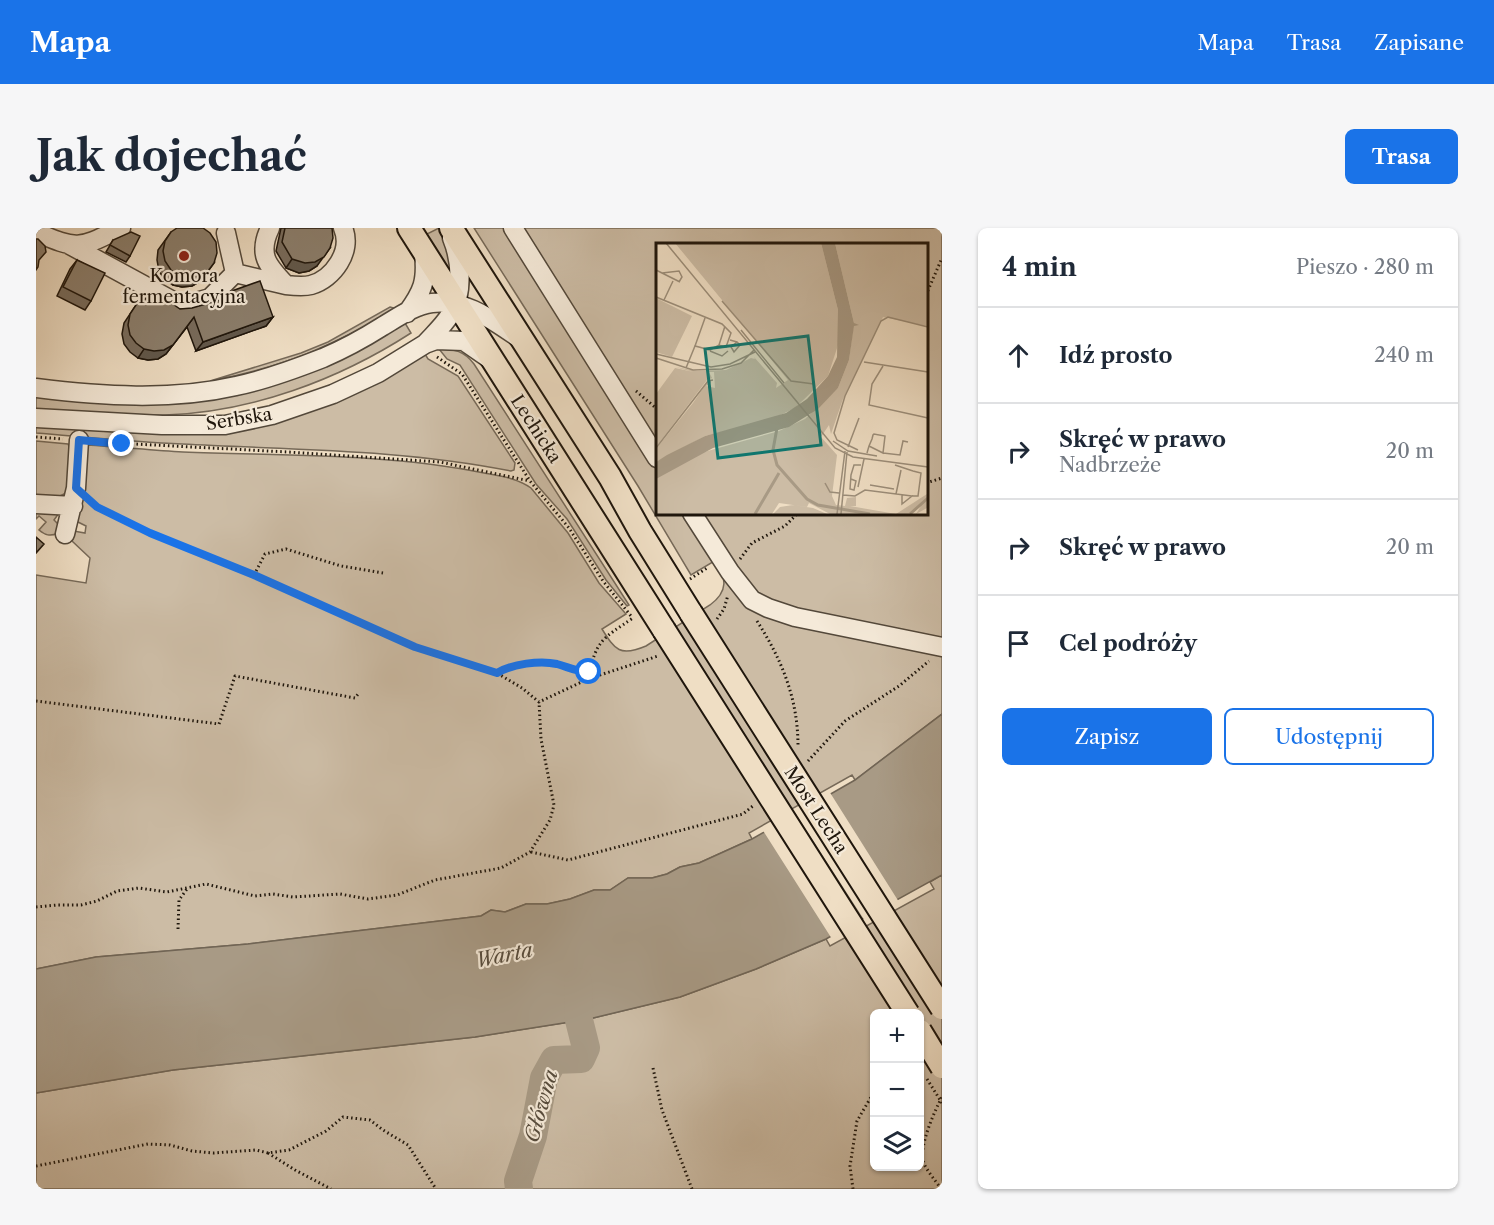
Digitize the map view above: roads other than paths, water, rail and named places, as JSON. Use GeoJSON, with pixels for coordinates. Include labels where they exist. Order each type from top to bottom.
{"type":"FeatureCollection","features":[{"type":"Feature","properties":{"kind":"main road","name":"Lechicka"},"geometry":{"type":"LineString","coordinates":[[409,228],[664,630]]}},
{"type":"Feature","properties":{"kind":"main road","name":"Lechicka"},"geometry":{"type":"LineString","coordinates":[[449,228],[610,477],[690,613]]}},
{"type":"Feature","properties":{"kind":"main road","name":"Most Lecha"},"geometry":{"type":"LineString","coordinates":[[690,613],[942,1008]]}},
{"type":"Feature","properties":{"kind":"main road","name":"Most Lecha"},"geometry":{"type":"LineString","coordinates":[[664,630],[905,1009]]}},
{"type":"Feature","properties":{"kind":"main road"},"geometry":{"type":"LineString","coordinates":[[924,1043],[934,1072]]}},
{"type":"Feature","properties":{"kind":"street"},"geometry":{"type":"LineString","coordinates":[[36,232],[61,243],[79,246],[93,242],[121,228]]}},
{"type":"Feature","properties":{"kind":"street"},"geometry":{"type":"LineString","coordinates":[[270,228],[264,241],[267,265],[286,285]]}},
{"type":"Feature","properties":{"kind":"street"},"geometry":{"type":"LineString","coordinates":[[235,273],[286,285],[310,286],[331,275],[344,254],[343,228]]}},
{"type":"Feature","properties":{"kind":"street"},"geometry":{"type":"LineString","coordinates":[[449,228],[458,256],[459,285],[456,304]]}},
{"type":"Feature","properties":{"kind":"street"},"geometry":{"type":"LineString","coordinates":[[513,228],[656,456]]}},
{"type":"Feature","properties":{"kind":"street"},"geometry":{"type":"LineString","coordinates":[[224,230],[235,273]]}},
{"type":"Feature","properties":{"kind":"street"},"geometry":{"type":"LineString","coordinates":[[70,245],[182,306],[210,298],[235,273]]}},
{"type":"Feature","properties":{"kind":"street","name":"Serbska"},"geometry":{"type":"LineString","coordinates":[[407,313],[423,287],[426,273],[424,253]]}},
{"type":"Feature","properties":{"kind":"street","name":"Serbska"},"geometry":{"type":"LineString","coordinates":[[36,388],[67,392],[143,395],[186,393],[236,386],[286,372],[324,357],[430,303],[469,307],[523,340]]}},
{"type":"Feature","properties":{"kind":"street","name":"Serbska"},"geometry":{"type":"LineString","coordinates":[[428,347],[456,304]]}},
{"type":"Feature","properties":{"kind":"street","name":"Serbska"},"geometry":{"type":"LineString","coordinates":[[36,418],[179,426],[225,425],[292,409],[333,394],[428,347],[436,340],[464,341],[491,359]]}},
{"type":"Feature","properties":{"kind":"street"},"geometry":{"type":"LineString","coordinates":[[65,534],[75,497],[79,440]]}},
{"type":"Feature","properties":{"kind":"street"},"geometry":{"type":"LineString","coordinates":[[36,504],[75,497]]}},
{"type":"Feature","properties":{"kind":"street"},"geometry":{"type":"LineString","coordinates":[[693,514],[730,573],[752,600],[768,608],[795,616],[942,647]]}},
{"type":"Feature","properties":{"kind":"water","name":"Warta"},"geometry":{"type":"Polygon","coordinates":[[[942,714],[942,875],[826,939],[756,969],[680,997],[589,1019],[475,1037],[173,1070],[36,1093],[36,969],[96,957],[248,944],[481,916],[491,910],[505,912],[526,904],[547,904],[594,890],[610,890],[628,878],[652,878],[667,874],[680,867],[699,863],[752,839],[855,780],[942,714]]]}},
{"type":"Feature","properties":{"kind":"waterway","name":"Główna"},"geometry":{"type":"LineString","coordinates":[[519,1189],[518,1181],[533,1136],[544,1078],[554,1060],[581,1059],[586,1048],[579,1020],[578,982]]}},
{"type":"Feature","properties":{"kind":"place","name":"Komora fermentacyjna"},"geometry":{"type":"Point","coordinates":[184,256]}}]}
